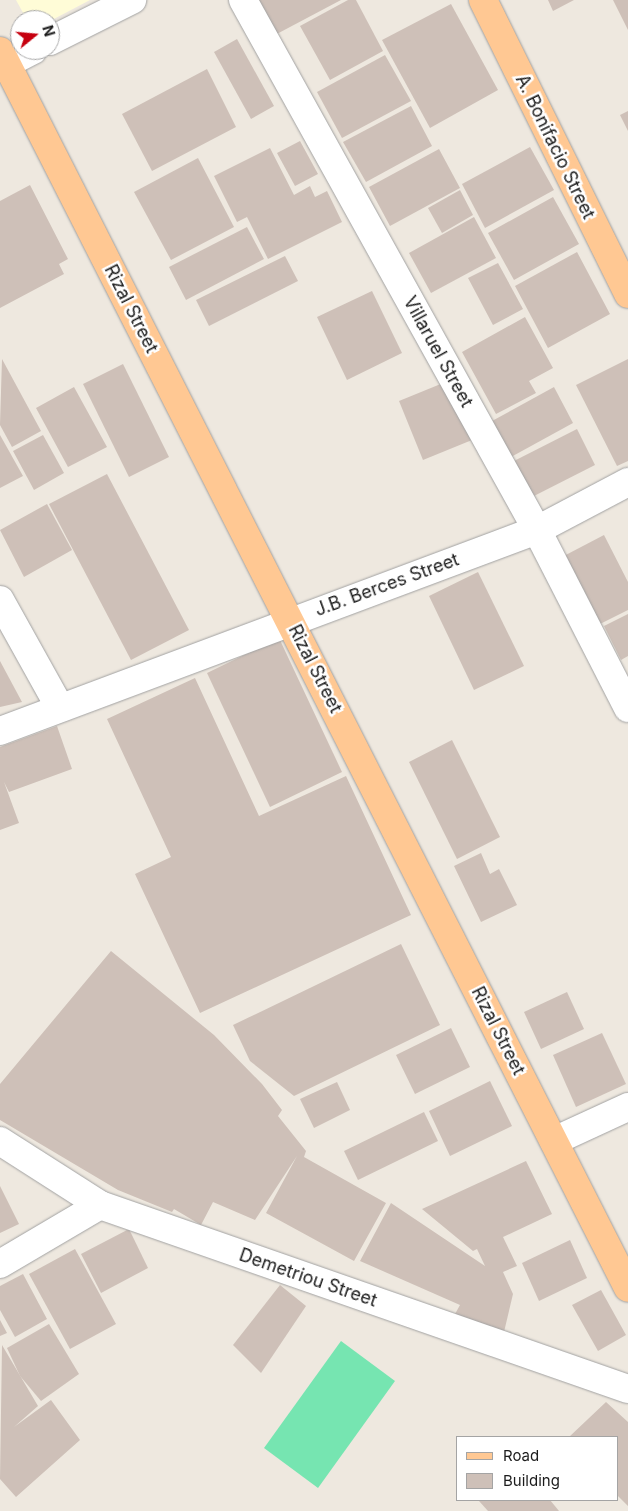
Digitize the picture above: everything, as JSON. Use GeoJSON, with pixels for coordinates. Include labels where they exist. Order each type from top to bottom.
{"type":"FeatureCollection","features":[{"type":"Feature","properties":{"kind":"main road","name":"A. Bonifacio Street"},"geometry":{"type":"LineString","coordinates":[[483,0],[628,294]]}},
{"type":"Feature","properties":{"kind":"main road","name":"Rizal Street"},"geometry":{"type":"LineString","coordinates":[[3,58],[291,620],[628,1288]]}},
{"type":"Feature","properties":{"kind":"street"},"geometry":{"type":"LineString","coordinates":[[60,37],[132,0]]}},
{"type":"Feature","properties":{"kind":"street","name":"Villaruel Street"},"geometry":{"type":"LineString","coordinates":[[243,0],[537,530],[628,708]]}},
{"type":"Feature","properties":{"kind":"street","name":"J.B. Berces Street"},"geometry":{"type":"LineString","coordinates":[[0,731],[59,706],[537,530],[628,482]]}},
{"type":"Feature","properties":{"kind":"street"},"geometry":{"type":"LineString","coordinates":[[0,600],[59,706]]}},
{"type":"Feature","properties":{"kind":"street"},"geometry":{"type":"LineString","coordinates":[[554,1141],[628,1107]]}},
{"type":"Feature","properties":{"kind":"street","name":"Demetriou Street"},"geometry":{"type":"LineString","coordinates":[[0,1141],[100,1205],[628,1389]]}},
{"type":"Feature","properties":{"kind":"street"},"geometry":{"type":"LineString","coordinates":[[0,1264],[100,1205]]}},
{"type":"Feature","properties":{"kind":"shaded area"},"geometry":{"type":"Polygon","coordinates":[[[16,0],[90,0],[60,16],[60,10],[22,10],[16,0]]]}},
{"type":"Feature","properties":{"kind":"green space"},"geometry":{"type":"Polygon","coordinates":[[[341,1341],[395,1381],[318,1488],[264,1448],[341,1341]]]}},
{"type":"Feature","properties":{"kind":"building"},"geometry":{"type":"Polygon","coordinates":[[[254,0],[341,0],[273,36],[254,0]]]}},
{"type":"Feature","properties":{"kind":"building"},"geometry":{"type":"Polygon","coordinates":[[[348,0],[356,0],[383,51],[330,80],[300,26],[348,0]]]}},
{"type":"Feature","properties":{"kind":"building"},"geometry":{"type":"Polygon","coordinates":[[[548,0],[574,0],[553,11],[548,0]]]}},
{"type":"Feature","properties":{"kind":"building"},"geometry":{"type":"Polygon","coordinates":[[[613,0],[628,0],[628,30],[613,0]]]}},
{"type":"Feature","properties":{"kind":"building"},"geometry":{"type":"Polygon","coordinates":[[[451,4],[498,90],[430,128],[382,40],[451,4]]]}},
{"type":"Feature","properties":{"kind":"building"},"geometry":{"type":"Polygon","coordinates":[[[237,39],[274,106],[251,119],[214,52],[237,39]]]}},
{"type":"Feature","properties":{"kind":"building"},"geometry":{"type":"Polygon","coordinates":[[[385,55],[411,101],[342,138],[317,92],[385,55]]]}},
{"type":"Feature","properties":{"kind":"building"},"geometry":{"type":"Polygon","coordinates":[[[207,69],[236,127],[152,171],[122,114],[207,69]]]}},
{"type":"Feature","properties":{"kind":"building"},"geometry":{"type":"Polygon","coordinates":[[[411,106],[432,146],[366,182],[343,142],[411,106]]]}},
{"type":"Feature","properties":{"kind":"building"},"geometry":{"type":"Polygon","coordinates":[[[628,111],[628,131],[620,115],[628,111]]]}},
{"type":"Feature","properties":{"kind":"building"},"geometry":{"type":"Polygon","coordinates":[[[300,141],[318,174],[295,186],[277,153],[300,141]]]}},
{"type":"Feature","properties":{"kind":"building"},"geometry":{"type":"Polygon","coordinates":[[[530,147],[554,190],[485,228],[462,184],[530,147]]]}},
{"type":"Feature","properties":{"kind":"building"},"geometry":{"type":"Polygon","coordinates":[[[270,148],[294,195],[310,186],[315,197],[327,191],[342,222],[268,259],[247,217],[237,222],[214,176],[270,148]]]}},
{"type":"Feature","properties":{"kind":"building"},"geometry":{"type":"Polygon","coordinates":[[[439,149],[460,188],[390,226],[369,187],[439,149]]]}},
{"type":"Feature","properties":{"kind":"building"},"geometry":{"type":"Polygon","coordinates":[[[198,158],[234,227],[171,260],[134,192],[198,158]]]}},
{"type":"Feature","properties":{"kind":"building"},"geometry":{"type":"Polygon","coordinates":[[[30,185],[68,259],[59,264],[64,274],[0,308],[0,201],[30,185]]]}},
{"type":"Feature","properties":{"kind":"building"},"geometry":{"type":"Polygon","coordinates":[[[460,190],[473,215],[442,233],[428,208],[460,190]]]}},
{"type":"Feature","properties":{"kind":"building"},"geometry":{"type":"Polygon","coordinates":[[[553,197],[579,244],[514,280],[488,233],[553,197]]]}},
{"type":"Feature","properties":{"kind":"building"},"geometry":{"type":"Polygon","coordinates":[[[474,217],[496,258],[431,293],[409,253],[474,217]]]}},
{"type":"Feature","properties":{"kind":"building"},"geometry":{"type":"Polygon","coordinates":[[[247,227],[264,259],[186,300],[169,267],[247,227]]]}},
{"type":"Feature","properties":{"kind":"building"},"geometry":{"type":"Polygon","coordinates":[[[577,252],[610,314],[548,348],[515,286],[577,252]]]}},
{"type":"Feature","properties":{"kind":"building"},"geometry":{"type":"Polygon","coordinates":[[[285,256],[298,281],[209,326],[196,300],[285,256]]]}},
{"type":"Feature","properties":{"kind":"building"},"geometry":{"type":"Polygon","coordinates":[[[498,263],[523,309],[493,325],[468,278],[498,263]]]}},
{"type":"Feature","properties":{"kind":"building"},"geometry":{"type":"Polygon","coordinates":[[[372,291],[402,353],[347,380],[317,317],[372,291]]]}},
{"type":"Feature","properties":{"kind":"building"},"geometry":{"type":"Polygon","coordinates":[[[525,317],[553,368],[529,381],[536,393],[496,414],[462,352],[525,317]]]}},
{"type":"Feature","properties":{"kind":"building"},"geometry":{"type":"Polygon","coordinates":[[[2,359],[41,431],[12,447],[0,425],[2,359]]]}},
{"type":"Feature","properties":{"kind":"building"},"geometry":{"type":"Polygon","coordinates":[[[628,359],[628,461],[617,466],[576,385],[628,359]]]}},
{"type":"Feature","properties":{"kind":"building"},"geometry":{"type":"Polygon","coordinates":[[[123,364],[169,457],[129,477],[83,384],[123,364]]]}},
{"type":"Feature","properties":{"kind":"building"},"geometry":{"type":"Polygon","coordinates":[[[448,381],[472,440],[423,460],[399,401],[448,381]]]}},
{"type":"Feature","properties":{"kind":"building"},"geometry":{"type":"Polygon","coordinates":[[[74,387],[107,447],[68,467],[36,408],[74,387]]]}},
{"type":"Feature","properties":{"kind":"building"},"geometry":{"type":"Polygon","coordinates":[[[554,387],[573,423],[511,457],[492,421],[554,387]]]}},
{"type":"Feature","properties":{"kind":"building"},"geometry":{"type":"Polygon","coordinates":[[[577,429],[595,465],[530,498],[512,462],[577,429]]]}},
{"type":"Feature","properties":{"kind":"building"},"geometry":{"type":"Polygon","coordinates":[[[0,435],[23,476],[0,488],[0,435]]]}},
{"type":"Feature","properties":{"kind":"building"},"geometry":{"type":"Polygon","coordinates":[[[43,435],[64,473],[34,490],[13,451],[43,435]]]}},
{"type":"Feature","properties":{"kind":"building"},"geometry":{"type":"Polygon","coordinates":[[[107,474],[189,630],[131,660],[49,504],[107,474]]]}},
{"type":"Feature","properties":{"kind":"building"},"geometry":{"type":"Polygon","coordinates":[[[47,504],[72,550],[24,577],[0,530],[47,504]]]}},
{"type":"Feature","properties":{"kind":"building"},"geometry":{"type":"Polygon","coordinates":[[[604,535],[628,582],[628,610],[594,627],[560,558],[604,535]]]}},
{"type":"Feature","properties":{"kind":"building"},"geometry":{"type":"Polygon","coordinates":[[[478,572],[524,666],[474,690],[429,596],[478,572]]]}},
{"type":"Feature","properties":{"kind":"building"},"geometry":{"type":"Polygon","coordinates":[[[628,614],[628,656],[621,660],[604,626],[628,614]]]}},
{"type":"Feature","properties":{"kind":"building"},"geometry":{"type":"Polygon","coordinates":[[[279,638],[342,772],[270,807],[207,673],[279,638]]]}},
{"type":"Feature","properties":{"kind":"building"},"geometry":{"type":"Polygon","coordinates":[[[0,661],[22,702],[0,707],[0,661]]]}},
{"type":"Feature","properties":{"kind":"building"},"geometry":{"type":"Polygon","coordinates":[[[195,678],[259,816],[346,776],[411,915],[200,1013],[135,874],[171,857],[107,719],[195,678]]]}},
{"type":"Feature","properties":{"kind":"building"},"geometry":{"type":"Polygon","coordinates":[[[57,726],[72,769],[9,792],[4,782],[19,823],[0,830],[0,747],[57,726]]]}},
{"type":"Feature","properties":{"kind":"building"},"geometry":{"type":"Polygon","coordinates":[[[452,740],[500,837],[457,859],[409,762],[452,740]]]}},
{"type":"Feature","properties":{"kind":"building"},"geometry":{"type":"Polygon","coordinates":[[[481,853],[490,874],[499,869],[517,905],[481,922],[454,866],[481,853]]]}},
{"type":"Feature","properties":{"kind":"building"},"geometry":{"type":"Polygon","coordinates":[[[401,944],[440,1025],[294,1096],[250,1061],[233,1025],[401,944]]]}},
{"type":"Feature","properties":{"kind":"building"},"geometry":{"type":"Polygon","coordinates":[[[111,951],[214,1035],[262,1084],[282,1110],[278,1116],[306,1151],[304,1157],[386,1203],[354,1261],[266,1213],[297,1156],[255,1220],[213,1202],[201,1225],[174,1209],[172,1212],[118,1190],[0,1120],[0,1084],[111,951]]]}},
{"type":"Feature","properties":{"kind":"building"},"geometry":{"type":"Polygon","coordinates":[[[567,992],[584,1029],[541,1049],[524,1012],[567,992]]]}},
{"type":"Feature","properties":{"kind":"building"},"geometry":{"type":"Polygon","coordinates":[[[451,1028],[470,1067],[415,1094],[396,1055],[451,1028]]]}},
{"type":"Feature","properties":{"kind":"building"},"geometry":{"type":"Polygon","coordinates":[[[602,1033],[626,1084],[576,1107],[553,1055],[602,1033]]]}},
{"type":"Feature","properties":{"kind":"building"},"geometry":{"type":"Polygon","coordinates":[[[490,1081],[512,1126],[450,1156],[429,1111],[490,1081]]]}},
{"type":"Feature","properties":{"kind":"building"},"geometry":{"type":"Polygon","coordinates":[[[337,1082],[350,1110],[314,1128],[300,1099],[337,1082]]]}},
{"type":"Feature","properties":{"kind":"building"},"geometry":{"type":"Polygon","coordinates":[[[424,1112],[438,1141],[358,1180],[344,1151],[424,1112]]]}},
{"type":"Feature","properties":{"kind":"building"},"geometry":{"type":"Polygon","coordinates":[[[526,1161],[552,1214],[503,1237],[517,1266],[503,1272],[513,1294],[504,1332],[455,1314],[460,1305],[360,1261],[391,1203],[485,1266],[477,1249],[473,1251],[422,1209],[526,1161]]]}},
{"type":"Feature","properties":{"kind":"building"},"geometry":{"type":"Polygon","coordinates":[[[0,1186],[19,1224],[0,1233],[0,1186]]]}},
{"type":"Feature","properties":{"kind":"building"},"geometry":{"type":"Polygon","coordinates":[[[129,1229],[148,1268],[101,1293],[81,1254],[129,1229]]]}},
{"type":"Feature","properties":{"kind":"building"},"geometry":{"type":"Polygon","coordinates":[[[570,1240],[587,1278],[539,1301],[522,1263],[570,1240]]]}},
{"type":"Feature","properties":{"kind":"building"},"geometry":{"type":"Polygon","coordinates":[[[75,1249],[116,1324],[70,1349],[29,1274],[75,1249]]]}},
{"type":"Feature","properties":{"kind":"building"},"geometry":{"type":"Polygon","coordinates":[[[23,1274],[47,1319],[15,1337],[0,1310],[0,1286],[23,1274]]]}},
{"type":"Feature","properties":{"kind":"building"},"geometry":{"type":"Polygon","coordinates":[[[280,1285],[306,1306],[261,1373],[233,1345],[280,1285]]]}},
{"type":"Feature","properties":{"kind":"building"},"geometry":{"type":"Polygon","coordinates":[[[601,1290],[626,1335],[598,1351],[572,1305],[601,1290]]]}},
{"type":"Feature","properties":{"kind":"building"},"geometry":{"type":"Polygon","coordinates":[[[0,1320],[7,1333],[0,1336],[0,1320]]]}},
{"type":"Feature","properties":{"kind":"building"},"geometry":{"type":"Polygon","coordinates":[[[49,1324],[79,1374],[41,1401],[20,1376],[7,1348],[49,1324]]]}},
{"type":"Feature","properties":{"kind":"building"},"geometry":{"type":"Polygon","coordinates":[[[2,1345],[38,1406],[14,1427],[51,1400],[80,1440],[16,1497],[0,1479],[2,1345]]]}},
{"type":"Feature","properties":{"kind":"building"},"geometry":{"type":"Polygon","coordinates":[[[606,1402],[628,1422],[628,1506],[618,1496],[618,1436],[570,1436],[606,1402]]]}},
{"type":"Feature","properties":{"kind":"building"},"geometry":{"type":"Polygon","coordinates":[[[479,1501],[551,1501],[559,1511],[488,1511],[479,1501]]]}}]}
